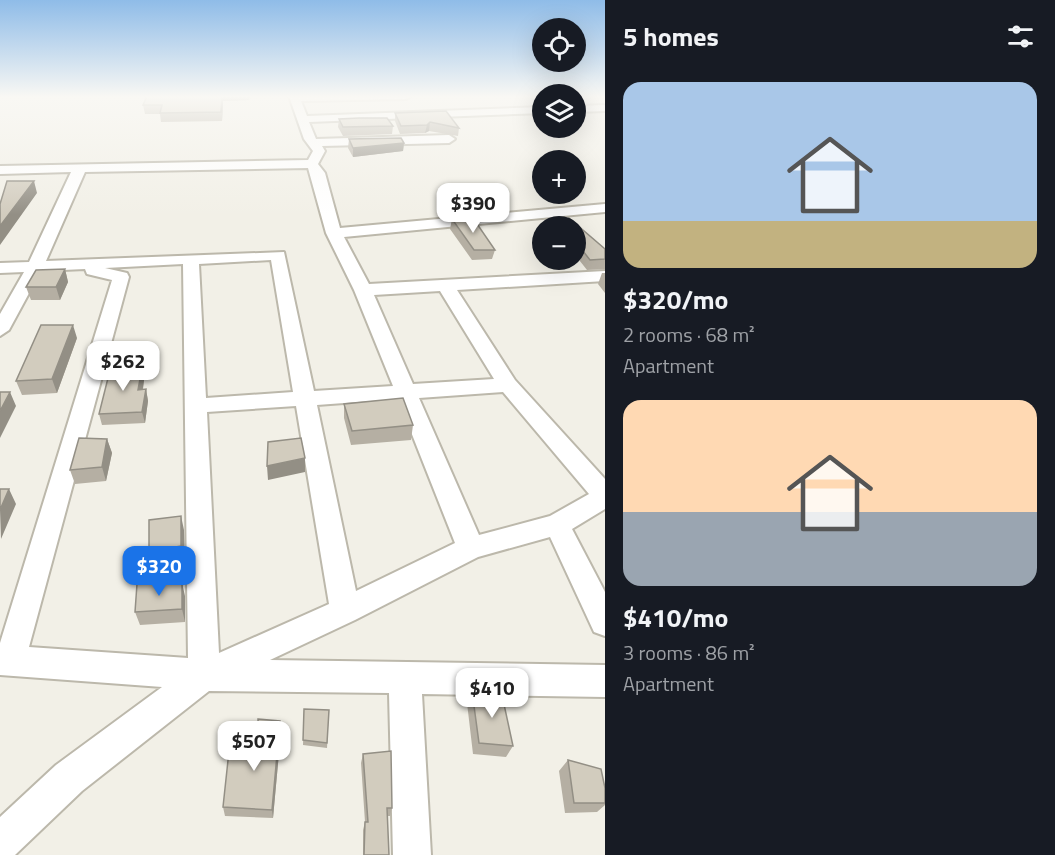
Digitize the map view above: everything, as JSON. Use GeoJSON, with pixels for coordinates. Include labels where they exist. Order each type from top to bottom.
{"type":"FeatureCollection","features":[{"type":"Feature","properties":{"kind":"street"},"geometry":{"type":"LineString","coordinates":[[310,136],[319,151],[312,164]]}},
{"type":"Feature","properties":{"kind":"street"},"geometry":{"type":"LineString","coordinates":[[313,143],[449,139]]}},
{"type":"Feature","properties":{"kind":"street"},"geometry":{"type":"LineString","coordinates":[[0,170],[312,164]]}},
{"type":"Feature","properties":{"kind":"street"},"geometry":{"type":"LineString","coordinates":[[312,164],[318,173],[334,233],[363,290],[471,548]]}},
{"type":"Feature","properties":{"kind":"street"},"geometry":{"type":"LineString","coordinates":[[0,330],[35,267],[80,168]]}},
{"type":"Feature","properties":{"kind":"street"},"geometry":{"type":"LineString","coordinates":[[334,233],[605,208]]}},
{"type":"Feature","properties":{"kind":"street"},"geometry":{"type":"LineString","coordinates":[[0,268],[278,255],[345,611]]}},
{"type":"Feature","properties":{"kind":"street"},"geometry":{"type":"LineString","coordinates":[[191,260],[204,675]]}},
{"type":"Feature","properties":{"kind":"street"},"geometry":{"type":"LineString","coordinates":[[77,266],[121,278],[5,661],[204,675],[605,681]]}},
{"type":"Feature","properties":{"kind":"street"},"geometry":{"type":"LineString","coordinates":[[363,290],[605,276]]}},
{"type":"Feature","properties":{"kind":"street"},"geometry":{"type":"LineString","coordinates":[[0,843],[69,778],[204,675],[345,611],[471,548],[557,525],[605,496],[508,385],[445,284]]}},
{"type":"Feature","properties":{"kind":"street"},"geometry":{"type":"LineString","coordinates":[[194,406],[508,385]]}},
{"type":"Feature","properties":{"kind":"street"},"geometry":{"type":"LineString","coordinates":[[557,525],[596,580],[605,622]]}},
{"type":"Feature","properties":{"kind":"street"},"geometry":{"type":"LineString","coordinates":[[405,678],[412,855]]}},
{"type":"Feature","properties":{"kind":"building"},"geometry":{"type":"Polygon","coordinates":[[[401,138],[404,143],[353,148],[349,139],[401,138]]]}},
{"type":"Feature","properties":{"kind":"building"},"geometry":{"type":"Polygon","coordinates":[[[7,181],[34,181],[0,226],[0,204],[7,181]]]}},
{"type":"Feature","properties":{"kind":"building"},"geometry":{"type":"Polygon","coordinates":[[[473,218],[495,250],[474,250],[452,219],[473,218]]]}},
{"type":"Feature","properties":{"kind":"building"},"geometry":{"type":"Polygon","coordinates":[[[586,233],[605,249],[605,259],[590,260],[586,255],[586,233]]]}},
{"type":"Feature","properties":{"kind":"building"},"geometry":{"type":"Polygon","coordinates":[[[65,269],[56,287],[26,287],[36,270],[65,269]]]}},
{"type":"Feature","properties":{"kind":"building"},"geometry":{"type":"Polygon","coordinates":[[[41,325],[73,325],[52,379],[16,381],[41,325]]]}},
{"type":"Feature","properties":{"kind":"building"},"geometry":{"type":"Polygon","coordinates":[[[142,368],[138,390],[146,389],[142,412],[99,414],[110,370],[142,368]]]}},
{"type":"Feature","properties":{"kind":"building"},"geometry":{"type":"Polygon","coordinates":[[[0,392],[10,392],[0,411],[0,392]]]}},
{"type":"Feature","properties":{"kind":"building"},"geometry":{"type":"Polygon","coordinates":[[[403,398],[413,425],[352,431],[344,404],[403,398]]]}},
{"type":"Feature","properties":{"kind":"building"},"geometry":{"type":"Polygon","coordinates":[[[79,438],[107,439],[102,467],[70,470],[79,438]]]}},
{"type":"Feature","properties":{"kind":"building"},"geometry":{"type":"Polygon","coordinates":[[[301,438],[305,458],[267,466],[268,442],[301,438]]]}},
{"type":"Feature","properties":{"kind":"building"},"geometry":{"type":"Polygon","coordinates":[[[0,489],[9,489],[0,510],[0,489]]]}},
{"type":"Feature","properties":{"kind":"building"},"geometry":{"type":"Polygon","coordinates":[[[181,516],[181,546],[149,552],[149,520],[181,516]]]}},
{"type":"Feature","properties":{"kind":"building"},"geometry":{"type":"Polygon","coordinates":[[[182,583],[182,609],[135,612],[137,584],[182,583]]]}},
{"type":"Feature","properties":{"kind":"building"},"geometry":{"type":"Polygon","coordinates":[[[472,691],[502,695],[513,746],[479,743],[472,691]]]}},
{"type":"Feature","properties":{"kind":"building"},"geometry":{"type":"Polygon","coordinates":[[[304,709],[329,710],[327,743],[303,740],[304,709]]]}},
{"type":"Feature","properties":{"kind":"building"},"geometry":{"type":"Polygon","coordinates":[[[258,719],[280,721],[272,810],[223,807],[229,751],[259,751],[258,719]]]}},
{"type":"Feature","properties":{"kind":"building"},"geometry":{"type":"Polygon","coordinates":[[[391,751],[392,808],[387,808],[389,855],[364,855],[365,822],[368,822],[363,754],[391,751]]]}},
{"type":"Feature","properties":{"kind":"building"},"geometry":{"type":"Polygon","coordinates":[[[568,760],[601,769],[605,803],[574,803],[568,760]]]}}]}
